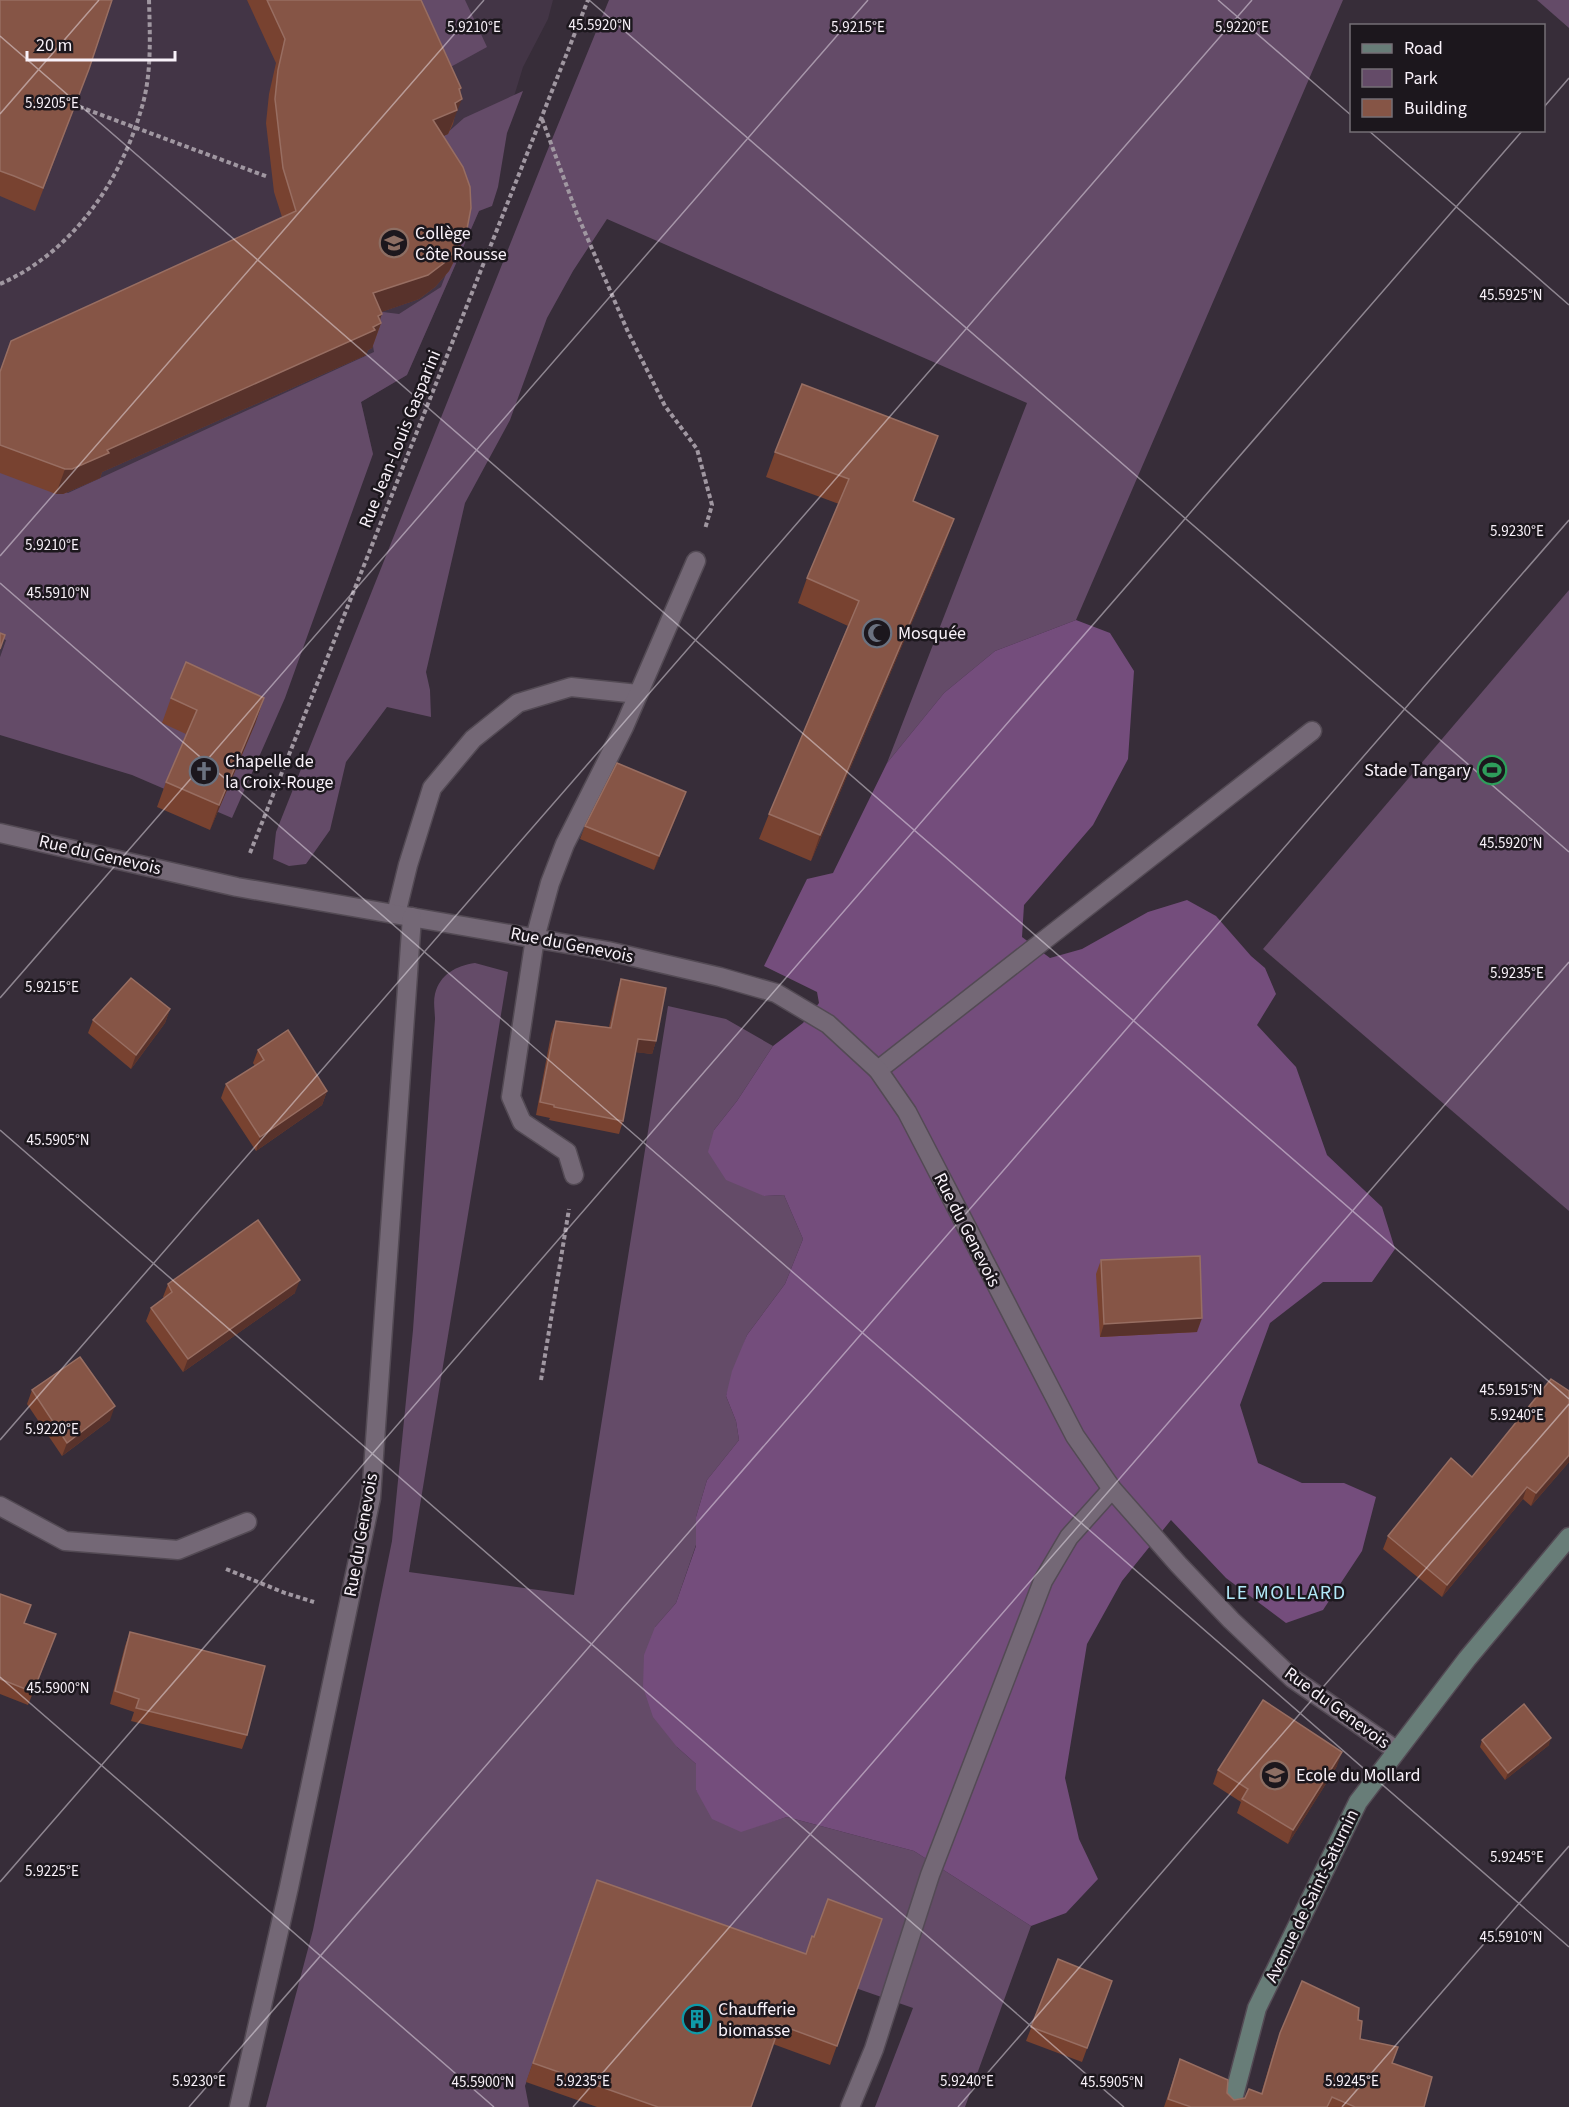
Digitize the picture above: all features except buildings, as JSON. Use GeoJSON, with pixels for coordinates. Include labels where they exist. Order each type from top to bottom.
{"type":"FeatureCollection","features":[{"type":"Feature","properties":{"kind":"main road","name":"Avenue de Saint-Saturnin"},"geometry":{"type":"LineString","coordinates":[[1231,2107],[1257,2008],[1358,1802],[1467,1659],[1569,1537]]}},
{"type":"Feature","properties":{"kind":"street"},"geometry":{"type":"LineString","coordinates":[[574,1175],[567,1152],[522,1122],[511,1097],[535,938],[550,883],[565,844],[624,727],[696,561]]}},
{"type":"Feature","properties":{"kind":"street"},"geometry":{"type":"LineString","coordinates":[[404,915],[408,865],[432,788],[472,739],[518,703],[572,687],[638,694]]}},
{"type":"Feature","properties":{"kind":"street"},"geometry":{"type":"LineString","coordinates":[[878,1070],[1312,731]]}},
{"type":"Feature","properties":{"kind":"street","name":"Rue du Genevois"},"geometry":{"type":"LineString","coordinates":[[0,833],[237,887],[608,951],[720,976],[776,993],[828,1024],[878,1070],[907,1112],[1075,1436],[1112,1489],[1201,1588],[1292,1678],[1396,1750]]}},
{"type":"Feature","properties":{"kind":"street","name":"Rue du Genevois"},"geometry":{"type":"LineString","coordinates":[[239,2107],[289,1887],[371,1498],[404,915]]}},
{"type":"Feature","properties":{"kind":"street"},"geometry":{"type":"LineString","coordinates":[[850,2107],[874,2049],[930,1875],[1043,1581],[1069,1537],[1112,1489]]}},
{"type":"Feature","properties":{"kind":"street"},"geometry":{"type":"LineString","coordinates":[[0,1506],[65,1541],[178,1550],[247,1522]]}},
{"type":"Feature","properties":{"kind":"path"},"geometry":{"type":"LineString","coordinates":[[0,284],[18,276],[56,249],[88,217],[112,178],[142,110],[148,72],[149,0]]}},
{"type":"Feature","properties":{"kind":"path","name":"Rue Jean-Louis Gasparini"},"geometry":{"type":"LineString","coordinates":[[237,887],[588,0]]}},
{"type":"Feature","properties":{"kind":"path"},"geometry":{"type":"LineString","coordinates":[[69,103],[268,177]]}},
{"type":"Feature","properties":{"kind":"path"},"geometry":{"type":"LineString","coordinates":[[542,118],[577,214],[628,332],[665,406],[697,449],[712,505],[696,561]]}},
{"type":"Feature","properties":{"kind":"path"},"geometry":{"type":"LineString","coordinates":[[540,1380],[574,1175]]}},
{"type":"Feature","properties":{"kind":"path"},"geometry":{"type":"LineString","coordinates":[[178,1550],[285,1593],[348,1612]]}},
{"type":"Feature","properties":{"kind":"shaded area"},"geometry":{"type":"Polygon","coordinates":[[[21,0],[553,0],[548,19],[523,67],[479,211],[407,375],[361,402],[373,454],[6,640],[0,657],[0,63],[21,0]]]}},
{"type":"Feature","properties":{"kind":"shaded area"},"geometry":{"type":"Polygon","coordinates":[[[1076,620],[1110,633],[1134,671],[1128,759],[1093,825],[1024,905],[1022,937],[1050,958],[1082,949],[1148,912],[1187,900],[1216,916],[1251,956],[1265,968],[1276,994],[1257,1025],[1296,1067],[1327,1155],[1382,1207],[1395,1249],[1372,1282],[1323,1282],[1270,1323],[1240,1405],[1258,1463],[1302,1483],[1344,1483],[1376,1497],[1362,1551],[1323,1610],[1286,1623],[1226,1578],[1171,1520],[1122,1581],[1087,1644],[1065,1778],[1079,1839],[1098,1879],[1066,1913],[1031,1926],[914,1851],[787,1817],[741,1832],[712,1819],[696,1790],[696,1764],[677,1747],[653,1717],[643,1687],[644,1655],[655,1627],[676,1603],[696,1546],[696,1517],[707,1480],[739,1440],[736,1421],[726,1396],[732,1371],[747,1335],[785,1284],[803,1239],[784,1195],[764,1196],[726,1180],[708,1152],[714,1130],[737,1101],[773,1046],[803,1023],[819,1003],[817,992],[764,966],[807,879],[833,873],[887,763],[944,693],[995,651],[1076,620]]]}},
{"type":"Feature","properties":{"kind":"green space"},"geometry":{"type":"Polygon","coordinates":[[[402,0],[465,0],[487,47],[436,75],[402,0]]]}},
{"type":"Feature","properties":{"kind":"green space"},"geometry":{"type":"Polygon","coordinates":[[[609,0],[1343,0],[1076,620],[995,651],[944,693],[887,763],[1027,403],[607,219],[573,271],[547,318],[510,420],[465,503],[426,672],[430,690],[431,717],[387,707],[346,762],[330,830],[306,864],[289,866],[273,859],[276,832],[609,0]]]}},
{"type":"Feature","properties":{"kind":"green space"},"geometry":{"type":"Polygon","coordinates":[[[1537,0],[1569,0],[1569,28],[1537,0]]]}},
{"type":"Feature","properties":{"kind":"green space"},"geometry":{"type":"Polygon","coordinates":[[[523,91],[507,133],[498,187],[492,206],[479,211],[407,375],[361,402],[373,454],[285,698],[232,818],[132,775],[0,735],[0,657],[6,640],[0,638],[0,464],[68,493],[374,352],[367,310],[399,314],[441,287],[471,210],[462,189],[429,149],[464,118],[523,91]]]}},
{"type":"Feature","properties":{"kind":"green space","name":"Stade Tangary"},"geometry":{"type":"Polygon","coordinates":[[[1569,590],[1569,1211],[1263,949],[1569,590]]]}},
{"type":"Feature","properties":{"kind":"green space"},"geometry":{"type":"Polygon","coordinates":[[[475,963],[508,972],[409,1572],[574,1595],[668,1006],[726,1019],[773,1046],[737,1101],[714,1130],[764,1196],[784,1195],[803,1239],[785,1284],[747,1335],[726,1396],[736,1421],[739,1440],[707,1480],[696,1517],[696,1545],[676,1603],[655,1627],[677,1747],[696,1764],[696,1790],[741,1831],[787,1817],[914,1851],[1031,1926],[965,2107],[875,2107],[913,2008],[591,1896],[525,2086],[529,2107],[266,2107],[313,1930],[392,1541],[413,1330],[435,1019],[434,997],[437,987],[445,976],[461,966],[475,963]]]}},
{"type":"Feature","properties":{"kind":"place","name":"Collège Côte Rousse"},"geometry":{"type":"Point","coordinates":[394,243]}},
{"type":"Feature","properties":{"kind":"place","name":"Mosquée"},"geometry":{"type":"Point","coordinates":[877,633]}},
{"type":"Feature","properties":{"kind":"place","name":"Stade Tangary"},"geometry":{"type":"Point","coordinates":[1492,770]}},
{"type":"Feature","properties":{"kind":"place","name":"Chapelle de la Croix-Rouge"},"geometry":{"type":"Point","coordinates":[204,771]}},
{"type":"Feature","properties":{"kind":"place","name":"Ecole du Mollard"},"geometry":{"type":"Point","coordinates":[1275,1775]}},
{"type":"Feature","properties":{"kind":"place","name":"Chaufferie biomasse"},"geometry":{"type":"Point","coordinates":[697,2019]}},
{"type":"Feature","properties":{"kind":"district","name":"LE MOLLARD"},"geometry":{"type":"Point","coordinates":[1286,1593]}}]}
